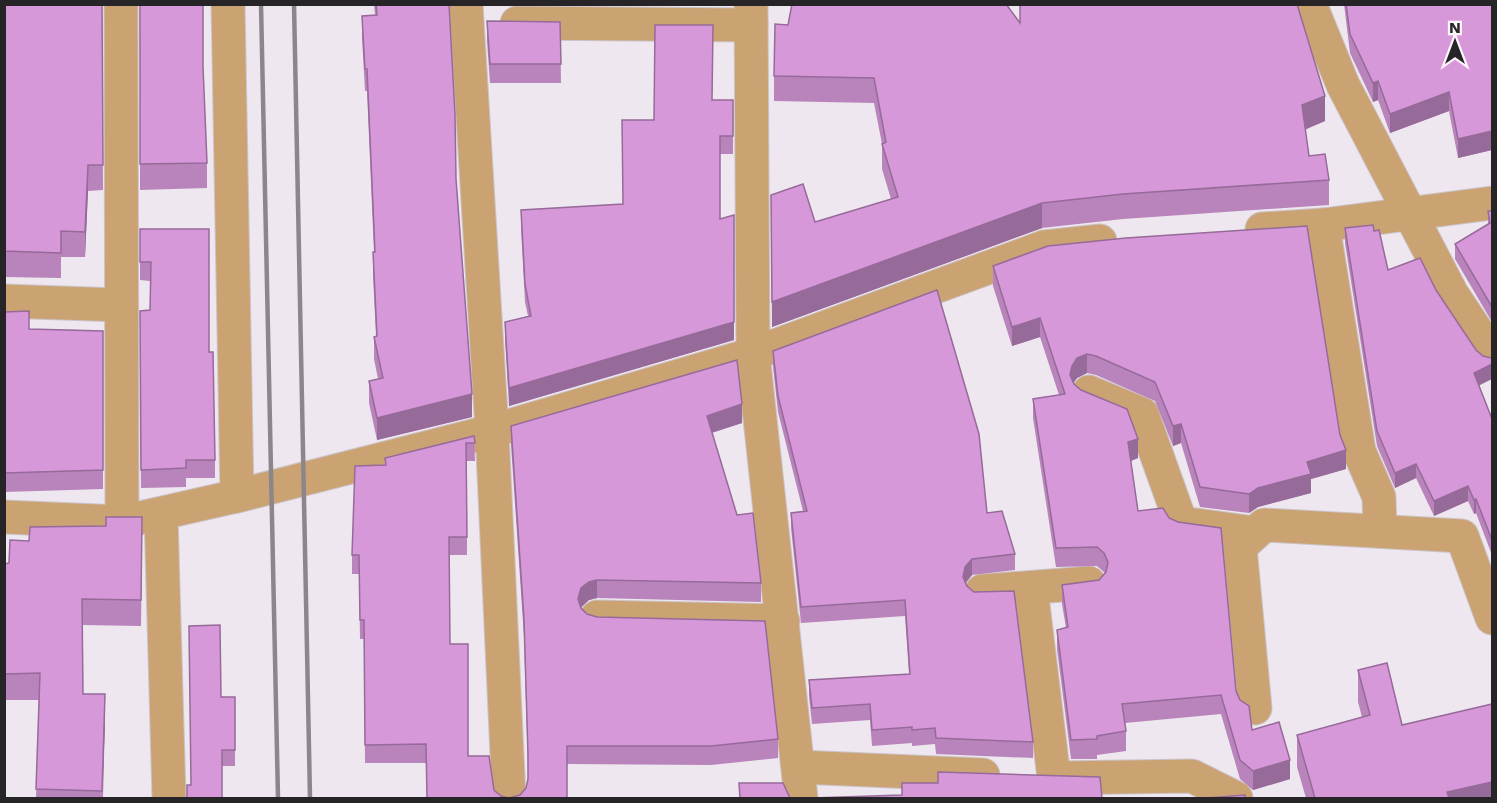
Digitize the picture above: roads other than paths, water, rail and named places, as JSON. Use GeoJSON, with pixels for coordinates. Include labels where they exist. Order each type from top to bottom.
{"type":"FeatureCollection","features":[{"type":"Feature","properties":{"kind":"street"},"geometry":{"type":"LineString","coordinates":[[121,4],[122,522]]}},
{"type":"Feature","properties":{"kind":"street"},"geometry":{"type":"LineString","coordinates":[[228,4],[237,496]]}},
{"type":"Feature","properties":{"kind":"street"},"geometry":{"type":"LineString","coordinates":[[1310,4],[1343,85],[1452,294],[1492,354]]}},
{"type":"Feature","properties":{"kind":"street"},"geometry":{"type":"LineString","coordinates":[[509,798],[492,431],[466,13],[751,15],[753,354],[800,783],[1013,776],[1054,778],[1192,776],[1236,798]]}},
{"type":"Feature","properties":{"kind":"street"},"geometry":{"type":"LineString","coordinates":[[1229,231],[1323,225],[1492,203]]}},
{"type":"Feature","properties":{"kind":"street"},"geometry":{"type":"LineString","coordinates":[[1323,225],[1359,451],[1379,497],[1380,531]]}},
{"type":"Feature","properties":{"kind":"street"},"geometry":{"type":"LineString","coordinates":[[4,517],[122,522],[161,515],[492,431],[753,354],[1044,247],[1135,237]]}},
{"type":"Feature","properties":{"kind":"street"},"geometry":{"type":"LineString","coordinates":[[4,301],[120,306]]}},
{"type":"Feature","properties":{"kind":"street"},"geometry":{"type":"LineString","coordinates":[[1089,392],[1142,414],[1182,523],[1255,533]]}},
{"type":"Feature","properties":{"kind":"street"},"geometry":{"type":"LineString","coordinates":[[161,515],[169,798]]}},
{"type":"Feature","properties":{"kind":"street"},"geometry":{"type":"LineString","coordinates":[[1255,708],[1240,547],[1264,525],[1462,536],[1492,618]]}},
{"type":"Feature","properties":{"kind":"street"},"geometry":{"type":"LineString","coordinates":[[982,591],[1089,583]]}},
{"type":"Feature","properties":{"kind":"street"},"geometry":{"type":"LineString","coordinates":[[1031,588],[1054,778]]}},
{"type":"Feature","properties":{"kind":"street"},"geometry":{"type":"LineString","coordinates":[[597,617],[783,621]]}},
{"type":"Feature","properties":{"kind":"railway"},"geometry":{"type":"LineString","coordinates":[[261,4],[278,798]]}},
{"type":"Feature","properties":{"kind":"railway"},"geometry":{"type":"LineString","coordinates":[[294,4],[310,798]]}}]}
